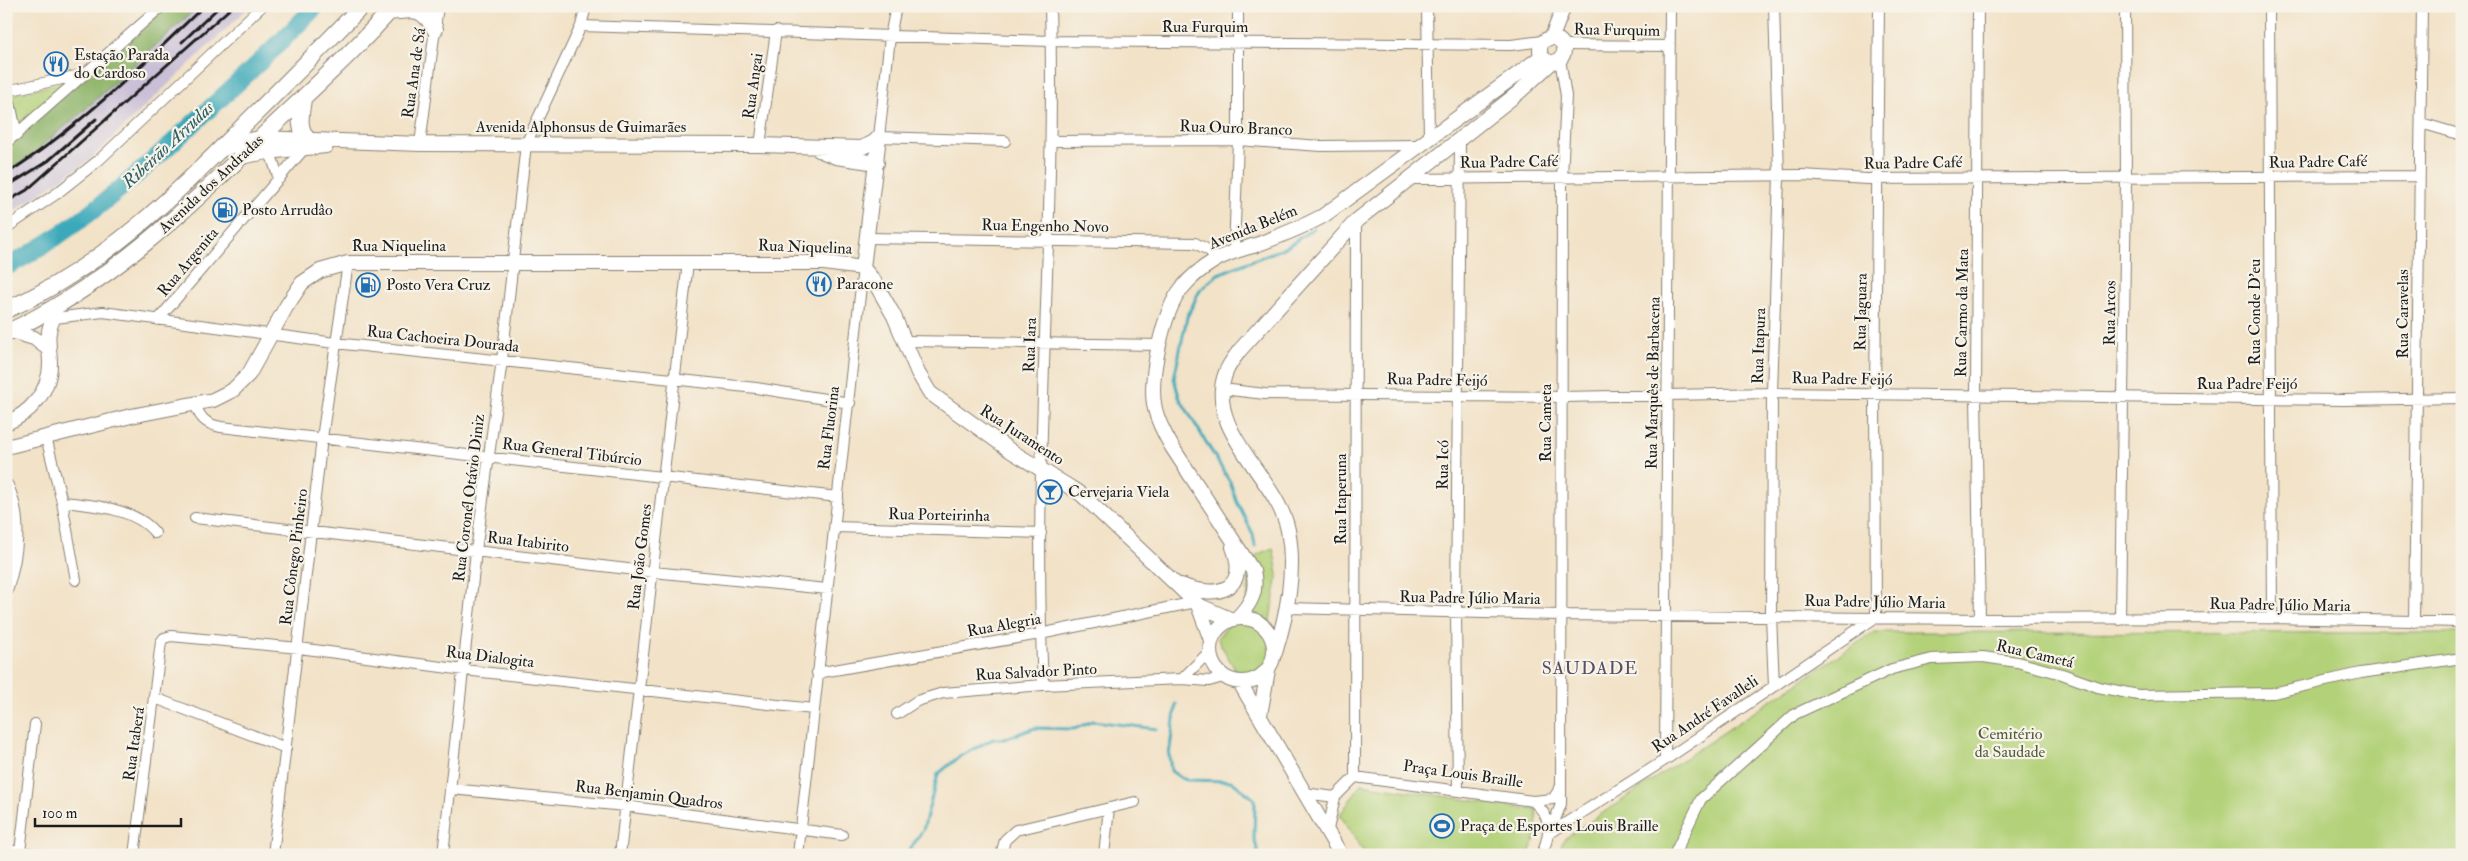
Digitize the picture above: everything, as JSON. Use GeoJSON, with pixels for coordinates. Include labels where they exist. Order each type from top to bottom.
{"type":"FeatureCollection","features":[{"type":"Feature","properties":{"kind":"main road","name":"Avenida dos Andradas"},"geometry":{"type":"LineString","coordinates":[[6,310],[30,300],[103,254],[162,205],[219,151],[362,6]]}},
{"type":"Feature","properties":{"kind":"main road","name":"Avenida dos Andradas"},"geometry":{"type":"LineString","coordinates":[[8,332],[65,303],[131,256],[240,157],[264,145],[303,99],[392,9]]}},
{"type":"Feature","properties":{"kind":"main road"},"geometry":{"type":"LineString","coordinates":[[392,9],[420,11],[427,15],[435,29]]}},
{"type":"Feature","properties":{"kind":"main road"},"geometry":{"type":"LineString","coordinates":[[303,99],[299,123],[305,145]]}},
{"type":"Feature","properties":{"kind":"main road"},"geometry":{"type":"LineString","coordinates":[[54,319],[65,303]]}},
{"type":"Feature","properties":{"kind":"street"},"geometry":{"type":"LineString","coordinates":[[6,143],[162,6]]}},
{"type":"Feature","properties":{"kind":"street"},"geometry":{"type":"LineString","coordinates":[[6,228],[56,194],[99,160],[262,6]]}},
{"type":"Feature","properties":{"kind":"street","name":"Rua Ana de Sá"},"geometry":{"type":"LineString","coordinates":[[420,144],[438,6]]}},
{"type":"Feature","properties":{"kind":"street","name":"Rua Coronél Otávio Diniz"},"geometry":{"type":"LineString","coordinates":[[443,855],[476,551],[502,360],[526,144],[581,26],[586,6]]}},
{"type":"Feature","properties":{"kind":"street","name":"Rua Fluorina"},"geometry":{"type":"LineString","coordinates":[[798,855],[817,673],[850,403],[863,268],[877,162],[890,37],[896,6]]}},
{"type":"Feature","properties":{"kind":"street","name":"Rua Iara"},"geometry":{"type":"LineString","coordinates":[[1043,685],[1040,634],[1041,468],[1051,141],[1050,6]]}},
{"type":"Feature","properties":{"kind":"street"},"geometry":{"type":"LineString","coordinates":[[1234,253],[1238,140],[1238,6]]}},
{"type":"Feature","properties":{"kind":"street"},"geometry":{"type":"LineString","coordinates":[[1424,141],[1427,6]]}},
{"type":"Feature","properties":{"kind":"street"},"geometry":{"type":"LineString","coordinates":[[1260,715],[1268,670],[1288,608],[1291,568],[1288,530],[1281,509],[1272,492],[1242,449],[1228,422],[1222,388],[1226,372],[1240,350],[1356,221],[1538,77],[1551,49],[1564,6]]}},
{"type":"Feature","properties":{"kind":"street","name":"Rua Marquês de Barbacena"},"geometry":{"type":"LineString","coordinates":[[1665,760],[1670,6]]}},
{"type":"Feature","properties":{"kind":"street","name":"Rua Itapura"},"geometry":{"type":"LineString","coordinates":[[1774,6],[1779,176],[1772,393],[1771,616],[1774,686]]}},
{"type":"Feature","properties":{"kind":"street","name":"Rua Jaguara"},"geometry":{"type":"LineString","coordinates":[[1876,617],[1875,395],[1879,6]]}},
{"type":"Feature","properties":{"kind":"street","name":"Rua Carmo da Mata"},"geometry":{"type":"LineString","coordinates":[[1978,6],[1976,397],[1980,619]]}},
{"type":"Feature","properties":{"kind":"street","name":"Rua Arcos"},"geometry":{"type":"LineString","coordinates":[[2120,620],[2126,179],[2125,6]]}},
{"type":"Feature","properties":{"kind":"street","name":"Rua Conde D'eu"},"geometry":{"type":"LineString","coordinates":[[2269,6],[2272,618]]}},
{"type":"Feature","properties":{"kind":"street","name":"Rua Caravelas"},"geometry":{"type":"LineString","coordinates":[[2414,622],[2418,398],[2418,176],[2421,124],[2422,6]]}},
{"type":"Feature","properties":{"kind":"street","name":"Rua Furquim"},"geometry":{"type":"LineString","coordinates":[[581,26],[1051,41],[1521,44],[1551,49],[1670,46]]}},
{"type":"Feature","properties":{"kind":"street","name":"Rua Angai"},"geometry":{"type":"LineString","coordinates":[[760,145],[776,31]]}},
{"type":"Feature","properties":{"kind":"street","name":"Avenida Belém"},"geometry":{"type":"LineString","coordinates":[[1234,619],[1246,608],[1253,596],[1255,579],[1249,563],[1161,426],[1155,408],[1153,384],[1160,346],[1168,317],[1181,289],[1193,276],[1216,259],[1297,230],[1323,216],[1551,49]]}},
{"type":"Feature","properties":{"kind":"street","name":"Rua Cameta"},"geometry":{"type":"LineString","coordinates":[[1550,833],[1561,804],[1562,176],[1566,96],[1551,49]]}},
{"type":"Feature","properties":{"kind":"street"},"geometry":{"type":"LineString","coordinates":[[17,135],[7,89],[82,75]]}},
{"type":"Feature","properties":{"kind":"street"},"geometry":{"type":"LineString","coordinates":[[2421,124],[2462,135]]}},
{"type":"Feature","properties":{"kind":"street"},"geometry":{"type":"LineString","coordinates":[[879,137],[1005,141]]}},
{"type":"Feature","properties":{"kind":"street","name":"Avenida Alphonsus de Guimarães"},"geometry":{"type":"LineString","coordinates":[[219,151],[244,141],[264,145],[349,142],[760,145],[861,148],[874,142],[879,137]]}},
{"type":"Feature","properties":{"kind":"street","name":"Rua Ouro Branco"},"geometry":{"type":"LineString","coordinates":[[1051,141],[1238,140],[1321,146],[1424,141]]}},
{"type":"Feature","properties":{"kind":"street","name":"Rua Icó"},"geometry":{"type":"LineString","coordinates":[[1458,790],[1456,614],[1460,140]]}},
{"type":"Feature","properties":{"kind":"street"},"geometry":{"type":"LineString","coordinates":[[264,145],[272,158],[279,179]]}},
{"type":"Feature","properties":{"kind":"street","name":"Rua Argenita"},"geometry":{"type":"LineString","coordinates":[[158,320],[279,179],[305,145]]}},
{"type":"Feature","properties":{"kind":"street","name":"Avenida Alphonsus de Guimarães"},"geometry":{"type":"LineString","coordinates":[[814,148],[836,157],[877,162]]}},
{"type":"Feature","properties":{"kind":"street","name":"Rua Padre Café"},"geometry":{"type":"LineString","coordinates":[[1409,178],[1779,176],[2126,179],[2418,176]]}},
{"type":"Feature","properties":{"kind":"street","name":"Rua Itaperuna"},"geometry":{"type":"LineString","coordinates":[[1355,777],[1356,221]]}},
{"type":"Feature","properties":{"kind":"street","name":"Rua Engenho Novo"},"geometry":{"type":"LineString","coordinates":[[867,238],[1195,243],[1210,251],[1216,259]]}},
{"type":"Feature","properties":{"kind":"street","name":"Rua João Gomes"},"geometry":{"type":"LineString","coordinates":[[620,855],[676,380],[688,262]]}},
{"type":"Feature","properties":{"kind":"street","name":"Rua Niquelina"},"geometry":{"type":"LineString","coordinates":[[6,448],[131,416],[213,400],[243,382],[302,283],[320,271],[348,263],[824,263],[863,268]]}},
{"type":"Feature","properties":{"kind":"street","name":"Rua Cônego Pinheiro"},"geometry":{"type":"LineString","coordinates":[[273,855],[299,648],[322,438],[348,263]]}},
{"type":"Feature","properties":{"kind":"street","name":"Rua Juramento"},"geometry":{"type":"LineString","coordinates":[[863,268],[881,293],[905,341],[918,373],[930,393],[1011,451],[1081,494],[1197,603],[1234,619]]}},
{"type":"Feature","properties":{"kind":"street","name":"Rua Cachoeira Dourada"},"geometry":{"type":"LineString","coordinates":[[32,320],[54,319],[85,312],[103,312],[335,343],[756,388],[850,403]]}},
{"type":"Feature","properties":{"kind":"street"},"geometry":{"type":"LineString","coordinates":[[6,423],[26,412],[37,401],[44,387],[50,366],[47,348],[48,332],[54,319]]}},
{"type":"Feature","properties":{"kind":"street"},"geometry":{"type":"LineString","coordinates":[[8,332],[34,338],[47,348]]}},
{"type":"Feature","properties":{"kind":"street"},"geometry":{"type":"LineString","coordinates":[[905,341],[1160,346]]}},
{"type":"Feature","properties":{"kind":"street","name":"Rua Padre Feijó"},"geometry":{"type":"LineString","coordinates":[[1222,388],[1265,394],[1562,397],[1772,393],[1976,397],[2462,398]]}},
{"type":"Feature","properties":{"kind":"street","name":"Rua General Tibúrcio"},"geometry":{"type":"LineString","coordinates":[[195,404],[203,420],[214,426],[838,497]]}},
{"type":"Feature","properties":{"kind":"street"},"geometry":{"type":"LineString","coordinates":[[46,437],[62,502],[76,580]]}},
{"type":"Feature","properties":{"kind":"street"},"geometry":{"type":"LineString","coordinates":[[6,486],[14,508],[16,529],[6,588]]}},
{"type":"Feature","properties":{"kind":"street"},"geometry":{"type":"LineString","coordinates":[[62,502],[91,505],[136,518],[156,533]]}},
{"type":"Feature","properties":{"kind":"street","name":"Rua Itabirito"},"geometry":{"type":"LineString","coordinates":[[195,518],[653,572],[827,589]]}},
{"type":"Feature","properties":{"kind":"street","name":"Rua Porteirinha"},"geometry":{"type":"LineString","coordinates":[[835,528],[1042,533]]}},
{"type":"Feature","properties":{"kind":"street"},"geometry":{"type":"LineString","coordinates":[[1176,583],[1208,591],[1228,587],[1235,581],[1239,572],[1228,533]]}},
{"type":"Feature","properties":{"kind":"street","name":"Rua Juramento"},"geometry":{"type":"LineString","coordinates":[[1197,603],[1210,646]]}},
{"type":"Feature","properties":{"kind":"street","name":"Rua Alegria"},"geometry":{"type":"LineString","coordinates":[[817,673],[1040,634],[1197,603]]}},
{"type":"Feature","properties":{"kind":"street","name":"Rua Padre Júlio Maria"},"geometry":{"type":"LineString","coordinates":[[1288,608],[1456,614],[2120,620],[2272,618],[2462,622]]}},
{"type":"Feature","properties":{"kind":"street","name":"Rua André Favalleli"},"geometry":{"type":"LineString","coordinates":[[1550,833],[1665,760],[1876,617]]}},
{"type":"Feature","properties":{"kind":"street"},"geometry":{"type":"LineString","coordinates":[[1182,679],[1210,646],[1215,631],[1234,619],[1249,618],[1260,623],[1268,631],[1274,642],[1275,653]]}},
{"type":"Feature","properties":{"kind":"street","name":"Rua Dialogita"},"geometry":{"type":"LineString","coordinates":[[164,638],[171,636],[299,648],[464,670],[813,709]]}},
{"type":"Feature","properties":{"kind":"street","name":"Rua Itaberá"},"geometry":{"type":"LineString","coordinates":[[134,855],[161,642],[164,638]]}},
{"type":"Feature","properties":{"kind":"street"},"geometry":{"type":"LineString","coordinates":[[1210,646],[1213,666],[1223,677],[1240,683],[1260,677],[1268,670]]}},
{"type":"Feature","properties":{"kind":"street","name":"Rua Cametá"},"geometry":{"type":"LineString","coordinates":[[1674,855],[1701,799],[1796,714],[1892,669],[1932,659],[1983,657],[2017,662],[2062,674],[2098,687],[2138,694],[2264,694],[2361,673],[2462,658]]}},
{"type":"Feature","properties":{"kind":"street","name":"Rua Salvador Pinto"},"geometry":{"type":"LineString","coordinates":[[896,714],[917,701],[943,693],[1043,685],[1182,679],[1209,682],[1223,677]]}},
{"type":"Feature","properties":{"kind":"street"},"geometry":{"type":"LineString","coordinates":[[1240,683],[1341,855]]}},
{"type":"Feature","properties":{"kind":"street"},"geometry":{"type":"LineString","coordinates":[[155,698],[286,748]]}},
{"type":"Feature","properties":{"kind":"street"},"geometry":{"type":"LineString","coordinates":[[20,852],[35,724]]}},
{"type":"Feature","properties":{"kind":"street"},"geometry":{"type":"LineString","coordinates":[[1327,834],[1335,796],[1355,777]]}},
{"type":"Feature","properties":{"kind":"street","name":"Praça Louis Braille"},"geometry":{"type":"LineString","coordinates":[[1355,777],[1534,801],[1545,814],[1550,833]]}},
{"type":"Feature","properties":{"kind":"street"},"geometry":{"type":"LineString","coordinates":[[1534,801],[1553,799],[1560,787]]}},
{"type":"Feature","properties":{"kind":"street","name":"Rua Benjamin Quadros"},"geometry":{"type":"LineString","coordinates":[[451,789],[625,806],[842,836]]}},
{"type":"Feature","properties":{"kind":"street"},"geometry":{"type":"LineString","coordinates":[[1304,793],[1335,796]]}},
{"type":"Feature","properties":{"kind":"street"},"geometry":{"type":"LineString","coordinates":[[1001,855],[1005,840],[1016,830],[1135,802]]}},
{"type":"Feature","properties":{"kind":"street"},"geometry":{"type":"LineString","coordinates":[[1104,855],[1109,808]]}},
{"type":"Feature","properties":{"kind":"street"},"geometry":{"type":"LineString","coordinates":[[1542,855],[1550,833]]}},
{"type":"Feature","properties":{"kind":"street"},"geometry":{"type":"LineString","coordinates":[[6,850],[43,855]]}},
{"type":"Feature","properties":{"kind":"shaded area"},"geometry":{"type":"Polygon","coordinates":[[[191,6],[250,6],[88,161],[6,216],[6,158],[191,6]]]}},
{"type":"Feature","properties":{"kind":"green space"},"geometry":{"type":"Polygon","coordinates":[[[168,6],[199,6],[79,115],[21,163],[6,171],[6,147],[168,6]]]}},
{"type":"Feature","properties":{"kind":"green space"},"geometry":{"type":"Polygon","coordinates":[[[74,80],[18,129],[11,95],[74,80]]]}},
{"type":"Feature","properties":{"kind":"green space"},"geometry":{"type":"Polygon","coordinates":[[[1273,548],[1278,574],[1269,626],[1261,618],[1245,615],[1252,560],[1258,554],[1273,548]]]}},
{"type":"Feature","properties":{"kind":"green space"},"geometry":{"type":"Polygon","coordinates":[[[1239,622],[1261,627],[1267,636],[1271,653],[1270,661],[1266,667],[1252,677],[1241,680],[1217,638],[1230,624],[1239,622]]]}},
{"type":"Feature","properties":{"kind":"green space","name":"Cemitério da Saudade"},"geometry":{"type":"Polygon","coordinates":[[[1874,632],[2462,633],[2462,855],[1558,855],[1564,839],[1874,632]]]}},
{"type":"Feature","properties":{"kind":"green space","name":"Praça de Esportes Louis Braille"},"geometry":{"type":"Polygon","coordinates":[[[1361,784],[1537,810],[1536,837],[1528,855],[1366,855],[1340,815],[1361,784]]]}},
{"type":"Feature","properties":{"kind":"waterway","name":"Ribeirão Arrudas"},"geometry":{"type":"LineString","coordinates":[[6,267],[54,238],[121,188],[234,86],[316,6]]}},
{"type":"Feature","properties":{"kind":"waterway"},"geometry":{"type":"LineString","coordinates":[[1255,546],[1253,534],[1237,502],[1230,482],[1179,397],[1174,378],[1187,317],[1200,290],[1218,274],[1287,247],[1314,228]]}},
{"type":"Feature","properties":{"kind":"waterway"},"geometry":{"type":"LineString","coordinates":[[1176,704],[1169,755],[1171,771],[1187,780],[1231,781],[1253,798],[1255,803],[1254,838],[1259,855]]}},
{"type":"Feature","properties":{"kind":"waterway"},"geometry":{"type":"LineString","coordinates":[[906,855],[923,830],[938,774],[959,757],[993,739],[1004,739],[1035,728],[1074,729],[1093,721],[1157,729]]}},
{"type":"Feature","properties":{"kind":"railway"},"geometry":{"type":"LineString","coordinates":[[6,174],[59,137],[109,95],[204,6]]}},
{"type":"Feature","properties":{"kind":"railway"},"geometry":{"type":"LineString","coordinates":[[182,42],[220,6]]}},
{"type":"Feature","properties":{"kind":"railway"},"geometry":{"type":"LineString","coordinates":[[6,202],[27,190],[233,6]]}},
{"type":"Feature","properties":{"kind":"railway"},"geometry":{"type":"LineString","coordinates":[[6,187],[48,161],[96,119]]}},
{"type":"Feature","properties":{"kind":"place","name":"Estação Parada do Cardoso"},"geometry":{"type":"Point","coordinates":[56,64]}},
{"type":"Feature","properties":{"kind":"place","name":"Posto Arrudâo"},"geometry":{"type":"Point","coordinates":[225,210]}},
{"type":"Feature","properties":{"kind":"place","name":"Paracone"},"geometry":{"type":"Point","coordinates":[819,284]}},
{"type":"Feature","properties":{"kind":"place","name":"Posto Vera Cruz"},"geometry":{"type":"Point","coordinates":[368,285]}},
{"type":"Feature","properties":{"kind":"place","name":"Cervejaria Viela"},"geometry":{"type":"Point","coordinates":[1050,492]}},
{"type":"Feature","properties":{"kind":"place","name":"Praça de Esportes Louis Braille"},"geometry":{"type":"Point","coordinates":[1442,826]}},
{"type":"Feature","properties":{"kind":"district","name":"SAUDADE"},"geometry":{"type":"Point","coordinates":[1590,668]}}]}
